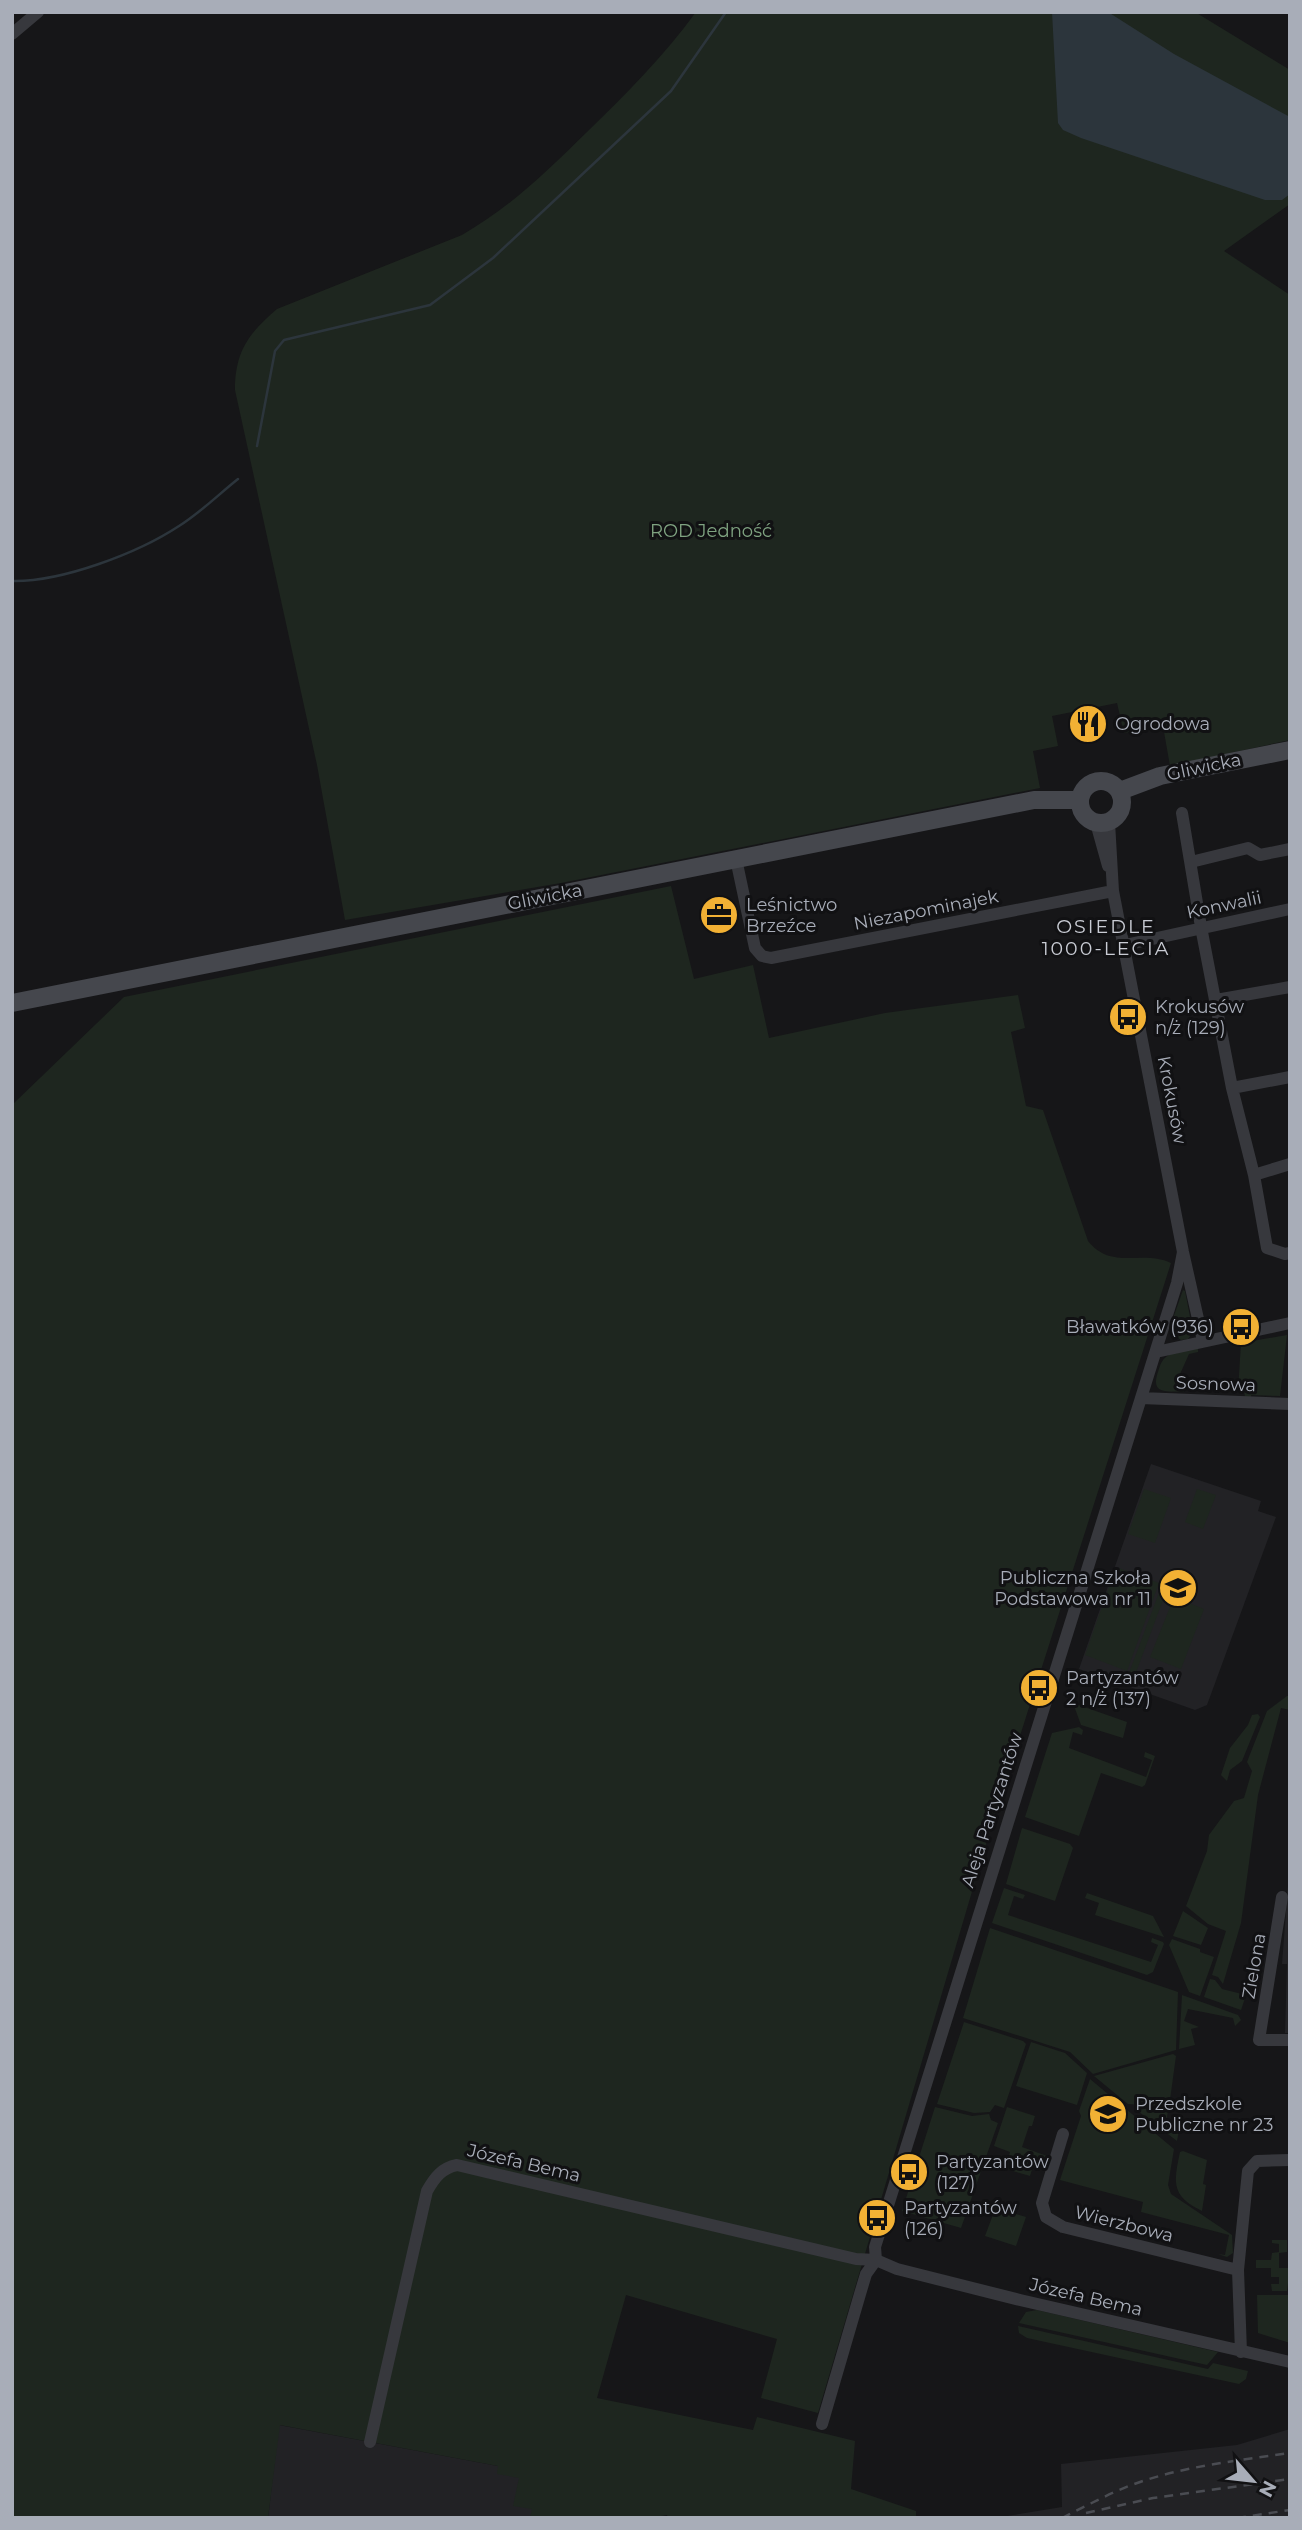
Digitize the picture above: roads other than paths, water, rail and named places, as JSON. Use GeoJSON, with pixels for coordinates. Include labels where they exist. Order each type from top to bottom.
{"type":"FeatureCollection","features":[{"type":"Feature","properties":{"kind":"main road","name":"Gliwicka"},"geometry":{"type":"LineString","coordinates":[[1120,792],[1160,776],[1290,750]]}},
{"type":"Feature","properties":{"kind":"main road"},"geometry":{"type":"LineString","coordinates":[[1098,781],[1111,783],[1120,792],[1121,809],[1103,822],[1083,814],[1080,800],[1087,786],[1098,781]]}},
{"type":"Feature","properties":{"kind":"main road","name":"Gliwicka"},"geometry":{"type":"LineString","coordinates":[[12,1003],[1034,800],[1080,800]]}},
{"type":"Feature","properties":{"kind":"street"},"geometry":{"type":"LineString","coordinates":[[12,34],[38,12]]}},
{"type":"Feature","properties":{"kind":"street"},"geometry":{"type":"LineString","coordinates":[[1182,813],[1201,927],[1267,1248],[1290,1253]]}},
{"type":"Feature","properties":{"kind":"street","name":"Krokusów"},"geometry":{"type":"LineString","coordinates":[[1103,822],[1113,891],[1182,1252],[1203,1341]]}},
{"type":"Feature","properties":{"kind":"street"},"geometry":{"type":"LineString","coordinates":[[1191,862],[1248,848],[1260,855],[1290,849]]}},
{"type":"Feature","properties":{"kind":"street","name":"Niezapominajek"},"geometry":{"type":"LineString","coordinates":[[736,859],[755,948],[762,956],[771,958],[1113,891]]}},
{"type":"Feature","properties":{"kind":"street","name":"Konwalii"},"geometry":{"type":"LineString","coordinates":[[1125,945],[1290,909]]}},
{"type":"Feature","properties":{"kind":"street"},"geometry":{"type":"LineString","coordinates":[[1216,1000],[1290,987]]}},
{"type":"Feature","properties":{"kind":"street"},"geometry":{"type":"LineString","coordinates":[[1233,1088],[1290,1077]]}},
{"type":"Feature","properties":{"kind":"street"},"geometry":{"type":"LineString","coordinates":[[1254,1175],[1290,1164]]}},
{"type":"Feature","properties":{"kind":"street","name":"Aleja Partyzantów"},"geometry":{"type":"LineString","coordinates":[[876,2260],[875,2247],[883,2220],[1156,1352],[1177,1283],[1182,1252]]}},
{"type":"Feature","properties":{"kind":"street"},"geometry":{"type":"LineString","coordinates":[[1156,1352],[1290,1323]]}},
{"type":"Feature","properties":{"kind":"street","name":"Sosnowa"},"geometry":{"type":"LineString","coordinates":[[1141,1398],[1290,1404]]}},
{"type":"Feature","properties":{"kind":"street","name":"Zielona"},"geometry":{"type":"LineString","coordinates":[[1282,1897],[1259,2040],[1290,2040]]}},
{"type":"Feature","properties":{"kind":"street","name":"Wierzbowa"},"geometry":{"type":"LineString","coordinates":[[1063,2134],[1042,2203],[1045,2217],[1063,2227],[1238,2270]]}},
{"type":"Feature","properties":{"kind":"street"},"geometry":{"type":"LineString","coordinates":[[1241,2352],[1238,2270],[1248,2171],[1257,2161],[1290,2160]]}},
{"type":"Feature","properties":{"kind":"street","name":"Józefa Bema"},"geometry":{"type":"LineString","coordinates":[[370,2442],[428,2191],[433,2181],[447,2167],[457,2165],[856,2259],[876,2260],[886,2266],[909,2272],[1241,2352],[1290,2361]]}},
{"type":"Feature","properties":{"kind":"street"},"geometry":{"type":"LineString","coordinates":[[822,2424],[866,2274],[876,2260]]}},
{"type":"Feature","properties":{"kind":"waterway"},"geometry":{"type":"LineString","coordinates":[[257,446],[275,351],[284,340],[430,305],[493,258],[671,91],[726,12]]}},
{"type":"Feature","properties":{"kind":"waterway"},"geometry":{"type":"LineString","coordinates":[[12,581],[53,577],[121,556],[187,521],[238,479]]}},
{"type":"Feature","properties":{"kind":"railway"},"geometry":{"type":"LineString","coordinates":[[1062,2518],[1146,2480],[1182,2470],[1290,2453]]}},
{"type":"Feature","properties":{"kind":"railway"},"geometry":{"type":"LineString","coordinates":[[1086,2513],[1153,2498],[1290,2479]]}},
{"type":"Feature","properties":{"kind":"railway"},"geometry":{"type":"LineString","coordinates":[[1237,2518],[1290,2510]]}},
{"type":"Feature","properties":{"kind":"place","name":"Ogrodowa"},"geometry":{"type":"Point","coordinates":[1088,724]}},
{"type":"Feature","properties":{"kind":"place","name":"Leśnictwo Brzeźce"},"geometry":{"type":"Point","coordinates":[719,915]}},
{"type":"Feature","properties":{"kind":"place","name":"Krokusów n/ż (129)"},"geometry":{"type":"Point","coordinates":[1128,1017]}},
{"type":"Feature","properties":{"kind":"place","name":"Bławatków (936)"},"geometry":{"type":"Point","coordinates":[1241,1327]}},
{"type":"Feature","properties":{"kind":"place","name":"Publiczna Szkoła Podstawowa nr 11"},"geometry":{"type":"Point","coordinates":[1178,1588]}},
{"type":"Feature","properties":{"kind":"place","name":"Partyzantów 2 n/ż (137)"},"geometry":{"type":"Point","coordinates":[1039,1688]}},
{"type":"Feature","properties":{"kind":"place","name":"Przedszkole Publiczne nr 23"},"geometry":{"type":"Point","coordinates":[1108,2114]}},
{"type":"Feature","properties":{"kind":"place","name":"Partyzantów (127)"},"geometry":{"type":"Point","coordinates":[909,2172]}},
{"type":"Feature","properties":{"kind":"place","name":"Partyzantów (126)"},"geometry":{"type":"Point","coordinates":[877,2218]}},
{"type":"Feature","properties":{"kind":"district","name":"OSIEDLE 1000-LECIA"},"geometry":{"type":"Point","coordinates":[1106,937]}},
{"type":"Feature","properties":{"kind":"park label","name":"ROD Jedność"},"geometry":{"type":"Point","coordinates":[711,531]}}]}
